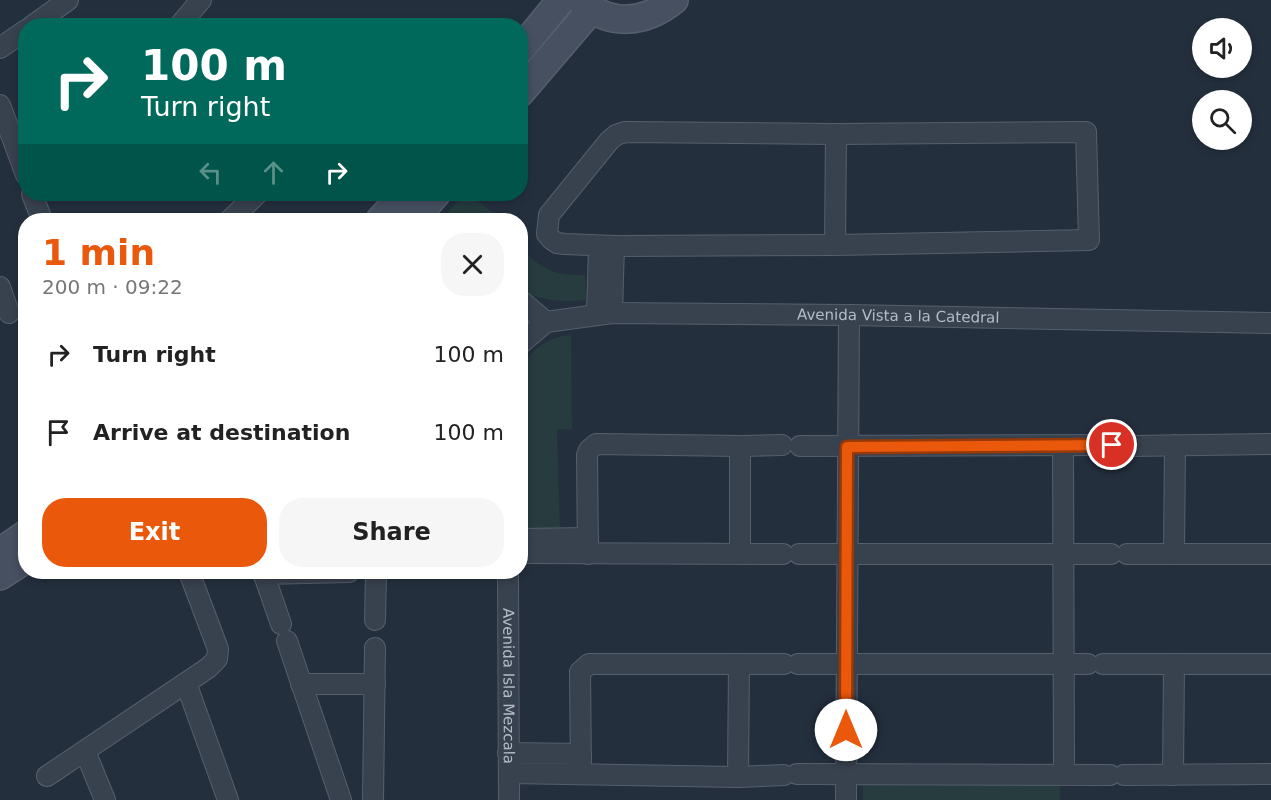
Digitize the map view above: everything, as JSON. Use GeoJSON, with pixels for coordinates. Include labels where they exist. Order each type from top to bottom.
{"type":"FeatureCollection","features":[{"type":"Feature","properties":{"kind":"main road"},"geometry":{"type":"LineString","coordinates":[[528,40],[561,0]]}},
{"type":"Feature","properties":{"kind":"main road"},"geometry":{"type":"LineString","coordinates":[[528,82],[585,5],[618,19],[638,19],[657,12],[674,0]]}},
{"type":"Feature","properties":{"kind":"main road"},"geometry":{"type":"LineString","coordinates":[[400,213],[418,206]]}},
{"type":"Feature","properties":{"kind":"main road"},"geometry":{"type":"LineString","coordinates":[[0,552],[18,540]]}},
{"type":"Feature","properties":{"kind":"main road"},"geometry":{"type":"LineString","coordinates":[[0,576],[18,564]]}},
{"type":"Feature","properties":{"kind":"street"},"geometry":{"type":"LineString","coordinates":[[43,18],[68,0]]}},
{"type":"Feature","properties":{"kind":"street"},"geometry":{"type":"LineString","coordinates":[[186,18],[201,0]]}},
{"type":"Feature","properties":{"kind":"street"},"geometry":{"type":"LineString","coordinates":[[0,48],[18,36]]}},
{"type":"Feature","properties":{"kind":"street"},"geometry":{"type":"LineString","coordinates":[[0,105],[18,153]]}},
{"type":"Feature","properties":{"kind":"street"},"geometry":{"type":"LineString","coordinates":[[625,132],[836,134],[1086,132],[1089,240],[835,245],[607,246],[557,243],[547,234],[547,225],[549,215],[556,206],[616,135],[625,132]]}},
{"type":"Feature","properties":{"kind":"street"},"geometry":{"type":"LineString","coordinates":[[835,245],[836,134]]}},
{"type":"Feature","properties":{"kind":"street"},"geometry":{"type":"LineString","coordinates":[[237,213],[250,201]]}},
{"type":"Feature","properties":{"kind":"street"},"geometry":{"type":"LineString","coordinates":[[604,313],[607,246]]}},
{"type":"Feature","properties":{"kind":"street"},"geometry":{"type":"LineString","coordinates":[[0,288],[9,313]]}},
{"type":"Feature","properties":{"kind":"street","name":"Avenida Vista a la Catedral"},"geometry":{"type":"LineString","coordinates":[[532,333],[604,313],[1271,323]]}},
{"type":"Feature","properties":{"kind":"street"},"geometry":{"type":"LineString","coordinates":[[846,800],[847,554],[852,447],[854,315]]}},
{"type":"Feature","properties":{"kind":"street"},"geometry":{"type":"LineString","coordinates":[[588,546],[587,455],[596,444],[1063,447],[1271,444]]}},
{"type":"Feature","properties":{"kind":"street"},"geometry":{"type":"LineString","coordinates":[[1174,554],[1175,445]]}},
{"type":"Feature","properties":{"kind":"street"},"geometry":{"type":"LineString","coordinates":[[740,446],[740,554]]}},
{"type":"Feature","properties":{"kind":"street"},"geometry":{"type":"LineString","coordinates":[[1063,447],[1064,774]]}},
{"type":"Feature","properties":{"kind":"street"},"geometry":{"type":"LineString","coordinates":[[528,540],[588,546],[740,554],[1271,554]]}},
{"type":"Feature","properties":{"kind":"street"},"geometry":{"type":"LineString","coordinates":[[528,552],[588,546]]}},
{"type":"Feature","properties":{"kind":"street"},"geometry":{"type":"LineString","coordinates":[[47,776],[213,664],[218,649],[192,579]]}},
{"type":"Feature","properties":{"kind":"street"},"geometry":{"type":"LineString","coordinates":[[265,579],[341,800]]}},
{"type":"Feature","properties":{"kind":"street"},"geometry":{"type":"LineString","coordinates":[[375,620],[376,579]]}},
{"type":"Feature","properties":{"kind":"street","name":"Avenida Isla Mezcala"},"geometry":{"type":"LineString","coordinates":[[508,579],[509,800]]}},
{"type":"Feature","properties":{"kind":"street"},"geometry":{"type":"LineString","coordinates":[[373,800],[375,648]]}},
{"type":"Feature","properties":{"kind":"street"},"geometry":{"type":"LineString","coordinates":[[581,773],[580,672],[589,664],[1271,664]]}},
{"type":"Feature","properties":{"kind":"street"},"geometry":{"type":"LineString","coordinates":[[738,777],[739,664]]}},
{"type":"Feature","properties":{"kind":"street"},"geometry":{"type":"LineString","coordinates":[[1173,775],[1174,664]]}},
{"type":"Feature","properties":{"kind":"street"},"geometry":{"type":"LineString","coordinates":[[186,683],[228,800]]}},
{"type":"Feature","properties":{"kind":"street"},"geometry":{"type":"LineString","coordinates":[[301,684],[375,684]]}},
{"type":"Feature","properties":{"kind":"street"},"geometry":{"type":"LineString","coordinates":[[85,750],[105,800]]}},
{"type":"Feature","properties":{"kind":"street"},"geometry":{"type":"LineString","coordinates":[[509,763],[581,754]]}},
{"type":"Feature","properties":{"kind":"street"},"geometry":{"type":"LineString","coordinates":[[509,763],[581,773],[738,777],[791,774],[1271,774]]}},
{"type":"Feature","properties":{"kind":"green space"},"geometry":{"type":"Polygon","coordinates":[[[458,201],[478,201],[493,213],[447,213],[458,201]]]}},
{"type":"Feature","properties":{"kind":"green space"},"geometry":{"type":"Polygon","coordinates":[[[528,254],[548,270],[556,273],[585,275],[586,300],[569,301],[528,294],[528,254]]]}},
{"type":"Feature","properties":{"kind":"green space"},"geometry":{"type":"Polygon","coordinates":[[[571,335],[572,429],[557,430],[560,532],[528,530],[528,358],[546,342],[571,335]]]}},
{"type":"Feature","properties":{"kind":"green space"},"geometry":{"type":"Polygon","coordinates":[[[1060,783],[1060,800],[863,800],[863,785],[1060,783]]]}},
{"type":"Feature","properties":{"kind":"route"},"geometry":{"type":"LineString","coordinates":[[846,730],[847,447],[1112,445]]}}]}
